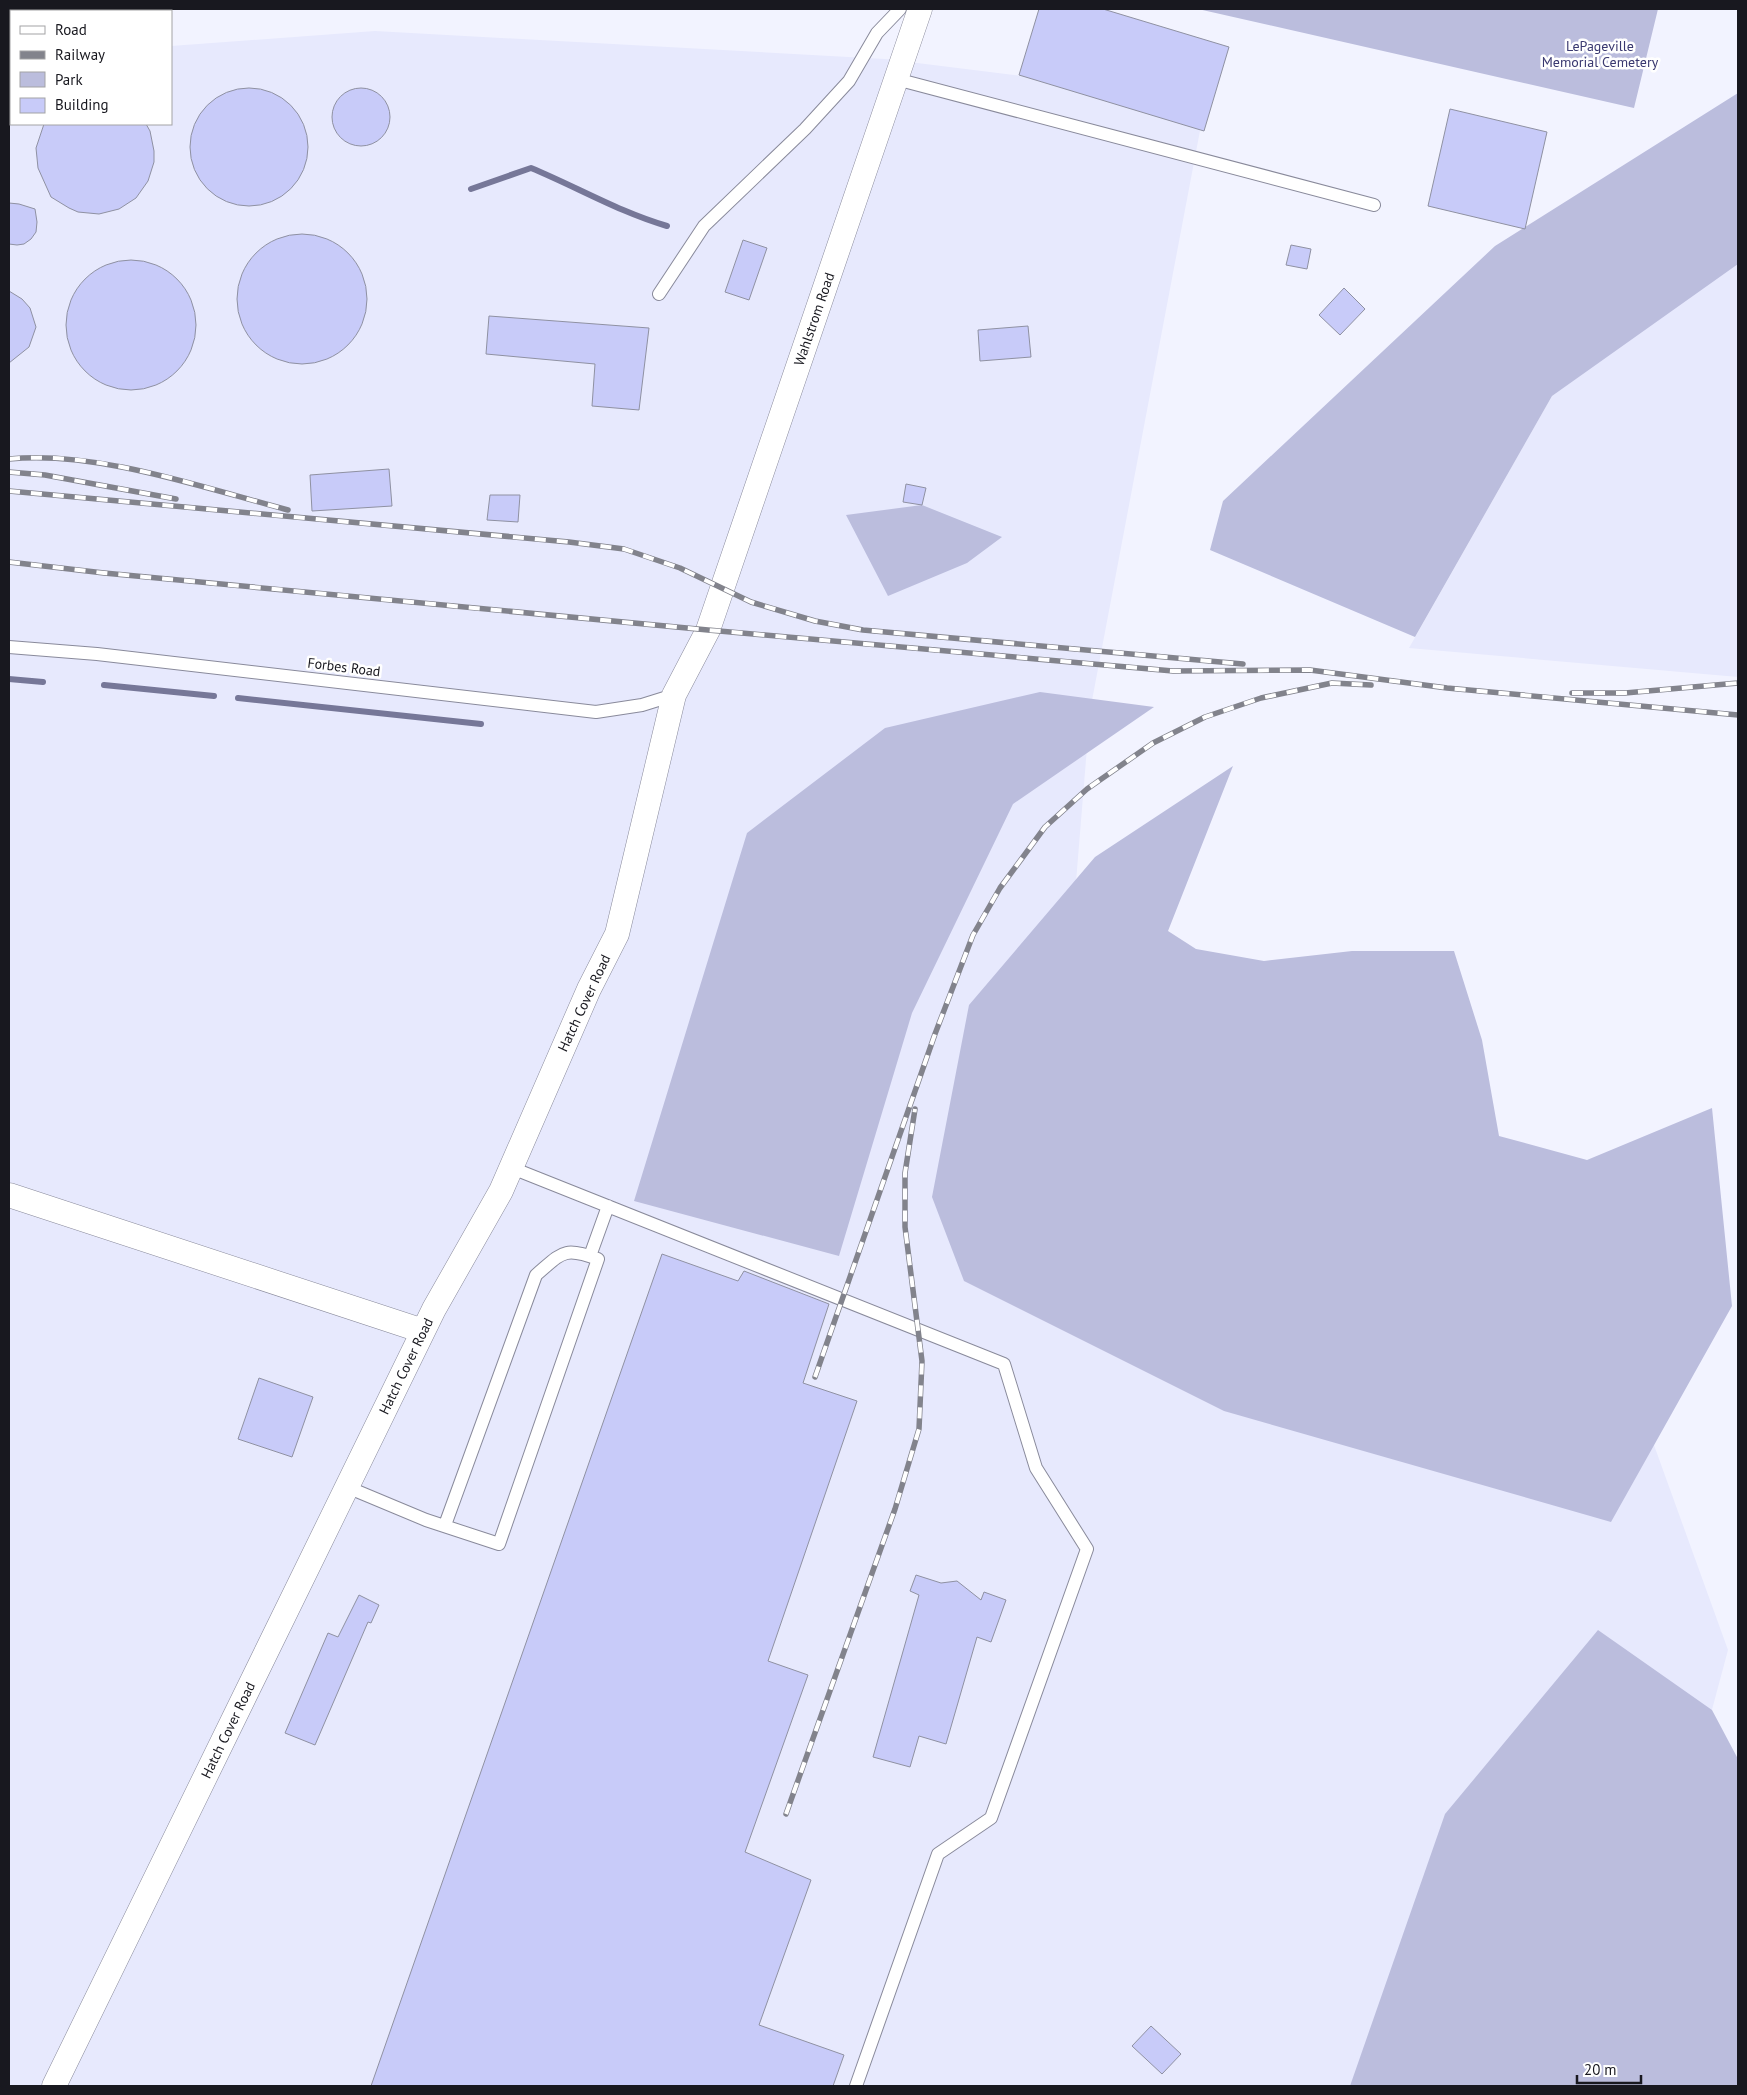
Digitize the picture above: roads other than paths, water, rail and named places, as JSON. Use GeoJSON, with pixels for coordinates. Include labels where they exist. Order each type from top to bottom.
{"type":"FeatureCollection","features":[{"type":"Feature","properties":{"kind":"street","name":"Wahlstrom Road"},"geometry":{"type":"LineString","coordinates":[[708,630],[920,9]]}},
{"type":"Feature","properties":{"kind":"street","name":"Hatch Cover Road"},"geometry":{"type":"LineString","coordinates":[[54,2086],[423,1331],[512,1168],[589,989],[617,934],[674,695],[708,630]]}},
{"type":"Feature","properties":{"kind":"street"},"geometry":{"type":"LineString","coordinates":[[9,1195],[423,1331]]}},
{"type":"Feature","properties":{"kind":"lane"},"geometry":{"type":"LineString","coordinates":[[659,294],[704,226],[805,129],[849,82],[877,33],[900,9]]}},
{"type":"Feature","properties":{"kind":"lane"},"geometry":{"type":"LineString","coordinates":[[896,78],[1374,205]]}},
{"type":"Feature","properties":{"kind":"lane","name":"Forbes Road"},"geometry":{"type":"LineString","coordinates":[[9,646],[97,654],[596,712],[642,705],[674,695]]}},
{"type":"Feature","properties":{"kind":"lane"},"geometry":{"type":"LineString","coordinates":[[512,1168],[1004,1364],[1036,1468],[1087,1549],[991,1818],[938,1854],[856,2086]]}},
{"type":"Feature","properties":{"kind":"lane"},"geometry":{"type":"LineString","coordinates":[[590,1256],[608,1206]]}},
{"type":"Feature","properties":{"kind":"lane"},"geometry":{"type":"LineString","coordinates":[[347,1487],[426,1520],[499,1544],[598,1259],[574,1251],[562,1253],[536,1275],[445,1525]]}},
{"type":"Feature","properties":{"kind":"waterway"},"geometry":{"type":"LineString","coordinates":[[471,189],[531,168],[615,207],[667,226]]}},
{"type":"Feature","properties":{"kind":"waterway"},"geometry":{"type":"LineString","coordinates":[[9,679],[43,682]]}},
{"type":"Feature","properties":{"kind":"waterway"},"geometry":{"type":"LineString","coordinates":[[104,685],[214,696]]}},
{"type":"Feature","properties":{"kind":"waterway"},"geometry":{"type":"LineString","coordinates":[[238,698],[481,724]]}},
{"type":"Feature","properties":{"kind":"railway"},"geometry":{"type":"LineString","coordinates":[[9,459],[43,458],[113,465],[186,482],[288,510]]}},
{"type":"Feature","properties":{"kind":"railway"},"geometry":{"type":"LineString","coordinates":[[9,472],[45,475],[176,499]]}},
{"type":"Feature","properties":{"kind":"railway"},"geometry":{"type":"LineString","coordinates":[[9,491],[569,542],[624,549],[680,568],[751,602],[815,621],[863,630],[1243,664]]}},
{"type":"Feature","properties":{"kind":"railway"},"geometry":{"type":"LineString","coordinates":[[9,562],[104,573],[708,630],[1173,671],[1310,670],[1447,688],[1738,715]]}},
{"type":"Feature","properties":{"kind":"railway"},"geometry":{"type":"LineString","coordinates":[[815,1377],[935,1034],[973,935],[1000,888],[1045,827],[1087,789],[1153,743],[1205,717],[1261,698],[1332,683],[1371,685]]}},
{"type":"Feature","properties":{"kind":"railway"},"geometry":{"type":"LineString","coordinates":[[1572,693],[1625,693],[1738,683]]}},
{"type":"Feature","properties":{"kind":"railway"},"geometry":{"type":"LineString","coordinates":[[786,1814],[895,1509],[919,1429],[922,1361],[905,1227],[905,1173],[915,1109]]}},
{"type":"Feature","properties":{"kind":"park label","name":"LePageville Memorial Cemetery"},"geometry":{"type":"Point","coordinates":[1600,54]}}]}
